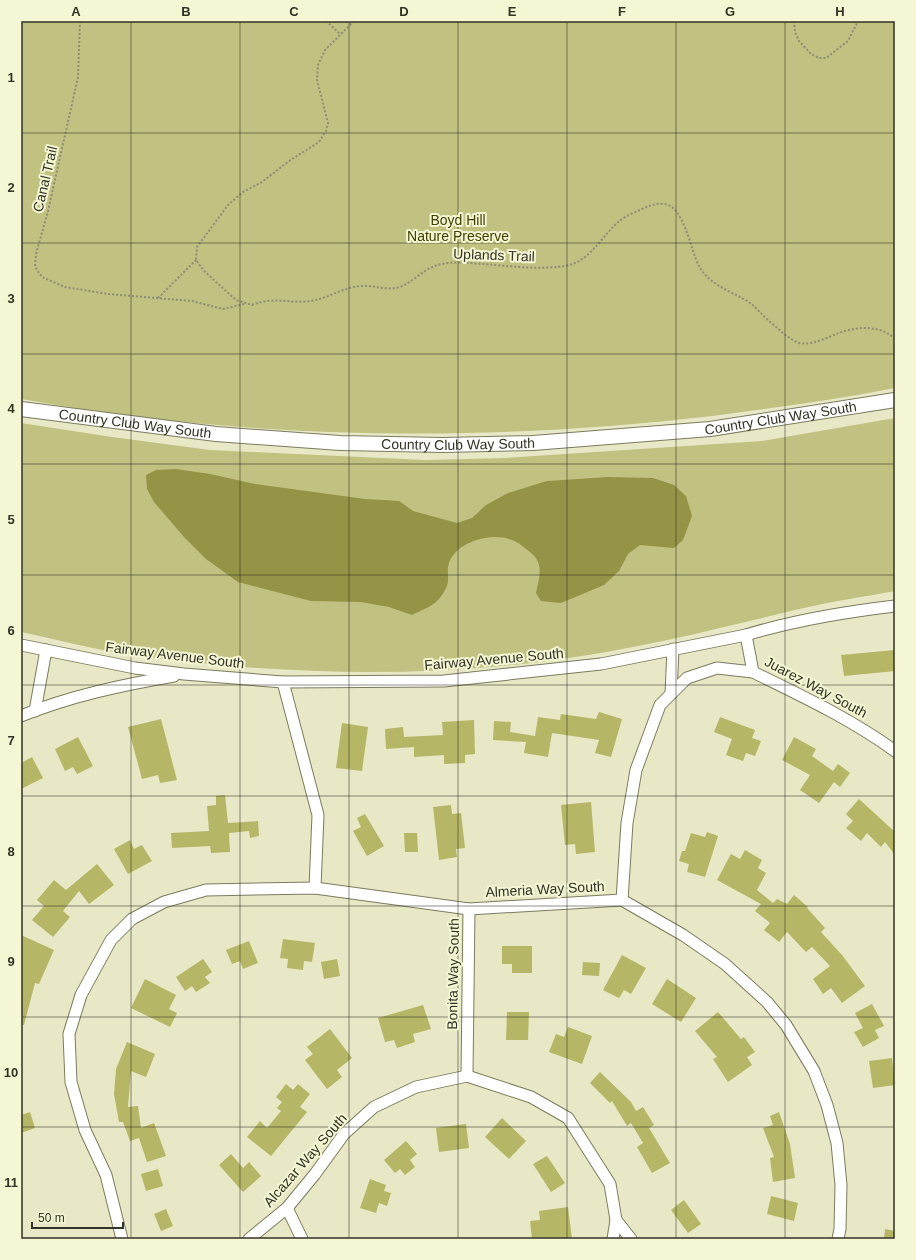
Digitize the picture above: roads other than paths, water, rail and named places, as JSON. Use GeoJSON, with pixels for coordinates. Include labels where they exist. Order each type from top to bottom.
{"type":"FeatureCollection","features":[{"type":"Feature","properties":{"kind":"street","name":"Country Club Way South"},"geometry":{"type":"LineString","coordinates":[[21,409],[216,434],[340,444],[443,445],[533,443],[710,429],[895,400]]}},
{"type":"Feature","properties":{"kind":"street","name":"Fairway Avenue South"},"geometry":{"type":"LineString","coordinates":[[21,645],[134,668],[184,674],[283,682],[444,682],[601,664],[746,635],[832,614],[895,606]]}},
{"type":"Feature","properties":{"kind":"street","name":"Juarez Way South"},"geometry":{"type":"LineString","coordinates":[[746,635],[753,672],[831,710],[873,735],[895,751]]}},
{"type":"Feature","properties":{"kind":"street"},"geometry":{"type":"LineString","coordinates":[[671,694],[673,649]]}},
{"type":"Feature","properties":{"kind":"street"},"geometry":{"type":"LineString","coordinates":[[35,711],[46,650]]}},
{"type":"Feature","properties":{"kind":"street","name":"Almeria Way South"},"geometry":{"type":"LineString","coordinates":[[622,900],[627,822],[636,770],[660,705],[687,678],[717,668],[753,672]]}},
{"type":"Feature","properties":{"kind":"street"},"geometry":{"type":"LineString","coordinates":[[21,716],[71,699],[124,685],[184,674]]}},
{"type":"Feature","properties":{"kind":"street"},"geometry":{"type":"LineString","coordinates":[[283,682],[318,815],[315,888]]}},
{"type":"Feature","properties":{"kind":"street","name":"Bonita Way South"},"geometry":{"type":"LineString","coordinates":[[122,1239],[106,1175],[84,1130],[71,1082],[69,1034],[81,995],[111,940],[132,919],[164,902],[206,890],[315,888],[469,909],[467,1076]]}},
{"type":"Feature","properties":{"kind":"street","name":"Almeria Way South"},"geometry":{"type":"LineString","coordinates":[[469,909],[622,900],[683,935],[725,964],[766,1002],[786,1025],[814,1071],[827,1105],[837,1143],[841,1185],[840,1229],[838,1239]]}},
{"type":"Feature","properties":{"kind":"street"},"geometry":{"type":"LineString","coordinates":[[467,1076],[531,1097],[568,1118],[610,1184],[616,1220],[613,1239]]}},
{"type":"Feature","properties":{"kind":"street","name":"Alcazar Way South"},"geometry":{"type":"LineString","coordinates":[[249,1239],[287,1208],[315,1174],[344,1134],[374,1107],[416,1087],[467,1076]]}},
{"type":"Feature","properties":{"kind":"street"},"geometry":{"type":"LineString","coordinates":[[287,1208],[302,1239]]}},
{"type":"Feature","properties":{"kind":"street"},"geometry":{"type":"LineString","coordinates":[[616,1220],[631,1239]]}},
{"type":"Feature","properties":{"kind":"park label","name":"Boyd Hill Nature Preserve"},"geometry":{"type":"Point","coordinates":[458,228]}}]}
